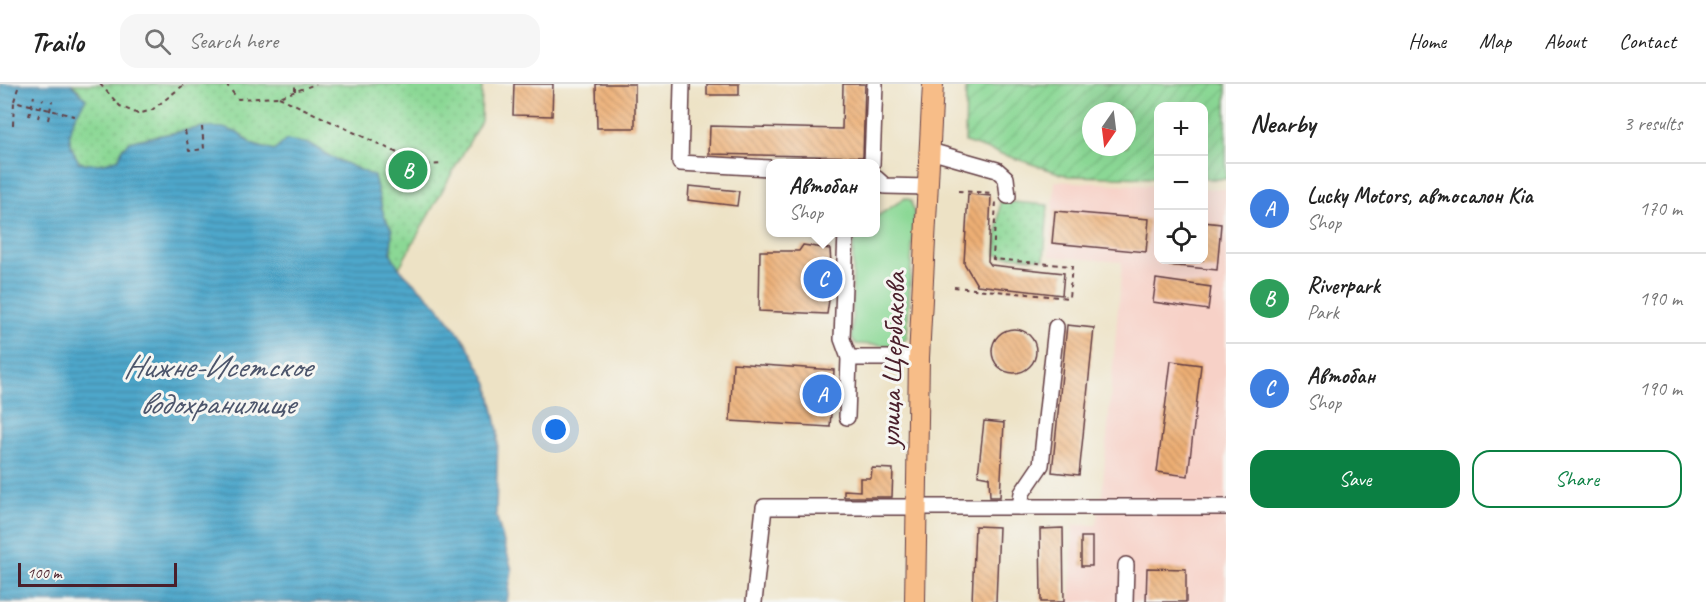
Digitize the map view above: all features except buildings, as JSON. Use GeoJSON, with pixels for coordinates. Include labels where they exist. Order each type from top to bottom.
{"type":"FeatureCollection","features":[{"type":"Feature","properties":{"kind":"main road","name":"улица Щербакова"},"geometry":{"type":"LineString","coordinates":[[915,602],[919,358],[933,84]]}},
{"type":"Feature","properties":{"kind":"lane"},"geometry":{"type":"LineString","coordinates":[[682,84],[680,163],[766,168]]}},
{"type":"Feature","properties":{"kind":"lane"},"geometry":{"type":"LineString","coordinates":[[872,159],[875,84]]}},
{"type":"Feature","properties":{"kind":"lane"},"geometry":{"type":"LineString","coordinates":[[930,151],[997,170],[1006,178],[1002,197]]}},
{"type":"Feature","properties":{"kind":"lane"},"geometry":{"type":"LineString","coordinates":[[880,182],[885,186],[929,187]]}},
{"type":"Feature","properties":{"kind":"lane"},"geometry":{"type":"LineString","coordinates":[[846,237],[842,339],[849,358],[847,417]]}},
{"type":"Feature","properties":{"kind":"lane"},"geometry":{"type":"LineString","coordinates":[[1020,507],[1022,493],[1041,465],[1056,327]]}},
{"type":"Feature","properties":{"kind":"lane"},"geometry":{"type":"LineString","coordinates":[[849,358],[919,358]]}},
{"type":"Feature","properties":{"kind":"lane"},"geometry":{"type":"LineString","coordinates":[[754,602],[764,507],[1226,507]]}},
{"type":"Feature","properties":{"kind":"lane"},"geometry":{"type":"LineString","coordinates":[[1125,602],[1126,565]]}},
{"type":"Feature","properties":{"kind":"path"},"geometry":{"type":"LineString","coordinates":[[100,84],[120,106],[138,114],[152,110],[185,84]]}},
{"type":"Feature","properties":{"kind":"path"},"geometry":{"type":"LineString","coordinates":[[226,84],[238,99],[279,97],[316,84]]}},
{"type":"Feature","properties":{"kind":"path"},"geometry":{"type":"LineString","coordinates":[[295,84],[295,91]]}},
{"type":"Feature","properties":{"kind":"path"},"geometry":{"type":"LineString","coordinates":[[13,125],[14,101],[18,88]]}},
{"type":"Feature","properties":{"kind":"path"},"geometry":{"type":"LineString","coordinates":[[29,116],[34,96]]}},
{"type":"Feature","properties":{"kind":"path"},"geometry":{"type":"LineString","coordinates":[[279,97],[423,165],[442,164]]}},
{"type":"Feature","properties":{"kind":"path"},"geometry":{"type":"LineString","coordinates":[[39,118],[43,99]]}},
{"type":"Feature","properties":{"kind":"path"},"geometry":{"type":"LineString","coordinates":[[14,101],[74,116]]}},
{"type":"Feature","properties":{"kind":"path"},"geometry":{"type":"LineString","coordinates":[[48,120],[52,101]]}},
{"type":"Feature","properties":{"kind":"path"},"geometry":{"type":"LineString","coordinates":[[185,131],[189,151],[204,149],[201,127]]}},
{"type":"Feature","properties":{"kind":"path"},"geometry":{"type":"LineString","coordinates":[[958,191],[992,193]]}},
{"type":"Feature","properties":{"kind":"path"},"geometry":{"type":"LineString","coordinates":[[954,287],[1069,298],[1072,266],[993,259],[1002,197]]}},
{"type":"Feature","properties":{"kind":"shaded area"},"geometry":{"type":"Polygon","coordinates":[[[1055,181],[1154,186],[1154,264],[1208,264],[1208,189],[1226,189],[1226,602],[1070,602],[1073,525],[1096,525],[1101,506],[1122,262],[1049,256],[1055,181]]]}},
{"type":"Feature","properties":{"kind":"green space"},"geometry":{"type":"Polygon","coordinates":[[[71,84],[482,84],[481,121],[399,268],[391,254],[392,230],[384,216],[374,176],[331,157],[310,144],[274,151],[251,144],[239,133],[203,127],[131,141],[122,149],[119,158],[109,162],[94,164],[79,162],[68,142],[69,128],[79,109],[79,90],[71,84]]]}},
{"type":"Feature","properties":{"kind":"green space"},"geometry":{"type":"Polygon","coordinates":[[[966,84],[1226,84],[1226,179],[1208,179],[1208,102],[1154,102],[1154,178],[1068,176],[965,142],[966,84]]]}},
{"type":"Feature","properties":{"kind":"green space"},"geometry":{"type":"Polygon","coordinates":[[[905,198],[911,200],[914,214],[907,338],[898,346],[856,344],[852,338],[853,246],[856,237],[880,237],[880,214],[905,198]]]}},
{"type":"Feature","properties":{"kind":"green space"},"geometry":{"type":"Polygon","coordinates":[[[1000,201],[1048,205],[1044,259],[996,255],[1000,201]]]}},
{"type":"Feature","properties":{"kind":"water","name":"Нижне-Исетское водохранилище"},"geometry":{"type":"Polygon","coordinates":[[[0,84],[71,84],[86,99],[70,129],[71,144],[79,162],[99,164],[109,162],[119,158],[122,149],[131,141],[204,127],[223,128],[239,133],[251,144],[274,151],[286,140],[310,144],[331,157],[374,176],[384,216],[392,230],[391,254],[399,268],[437,305],[465,341],[488,383],[498,431],[496,515],[512,570],[507,602],[0,602],[0,84]]]}},
{"type":"Feature","properties":{"kind":"place","name":"Riverpark"},"geometry":{"type":"Point","coordinates":[408,170]}},
{"type":"Feature","properties":{"kind":"place","name":"Автобан"},"geometry":{"type":"Point","coordinates":[823,279]}},
{"type":"Feature","properties":{"kind":"place","name":"Lucky Motors, автосалон Kia"},"geometry":{"type":"Point","coordinates":[822,394]}}]}
